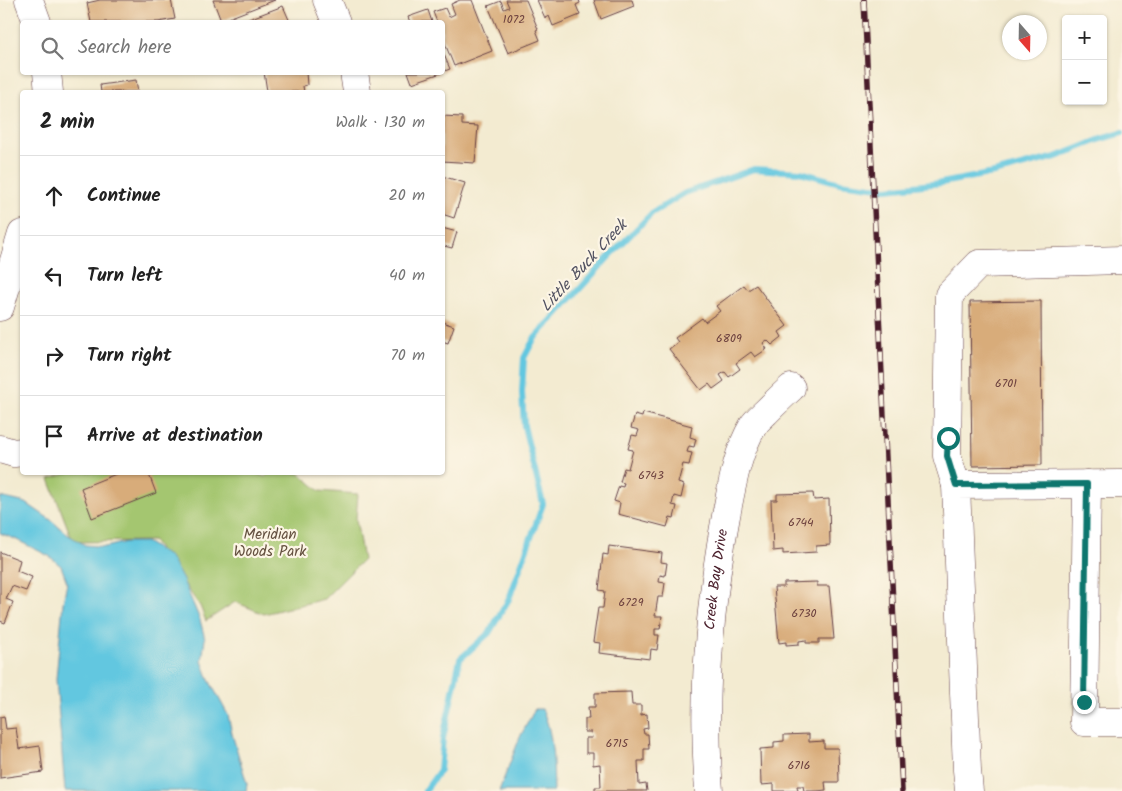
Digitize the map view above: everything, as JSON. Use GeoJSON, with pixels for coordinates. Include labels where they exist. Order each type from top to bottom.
{"type":"FeatureCollection","features":[{"type":"Feature","properties":{"kind":"street"},"geometry":{"type":"LineString","coordinates":[[29,0],[36,20]]}},
{"type":"Feature","properties":{"kind":"street"},"geometry":{"type":"LineString","coordinates":[[47,75],[49,90]]}},
{"type":"Feature","properties":{"kind":"street"},"geometry":{"type":"LineString","coordinates":[[354,75],[357,90]]}},
{"type":"Feature","properties":{"kind":"street"},"geometry":{"type":"LineString","coordinates":[[0,308],[20,241]]}},
{"type":"Feature","properties":{"kind":"street"},"geometry":{"type":"LineString","coordinates":[[969,791],[956,485],[947,456],[950,295],[979,264],[1122,260]]}},
{"type":"Feature","properties":{"kind":"street","name":"Creek Bay Drive"},"geometry":{"type":"LineString","coordinates":[[708,791],[706,733],[708,655],[718,566],[730,495],[740,453],[754,424],[791,388]]}},
{"type":"Feature","properties":{"kind":"street"},"geometry":{"type":"LineString","coordinates":[[0,449],[20,452]]}},
{"type":"Feature","properties":{"kind":"street"},"geometry":{"type":"LineString","coordinates":[[1087,484],[1084,722],[1122,722]]}},
{"type":"Feature","properties":{"kind":"street"},"geometry":{"type":"LineString","coordinates":[[956,485],[1122,484]]}},
{"type":"Feature","properties":{"kind":"green space","name":"Meridian Woods Park"},"geometry":{"type":"Polygon","coordinates":[[[62,475],[260,475],[265,477],[267,475],[301,475],[320,491],[358,494],[356,519],[363,560],[324,599],[264,614],[235,602],[206,621],[200,606],[153,541],[73,542],[49,479],[62,475]]]}},
{"type":"Feature","properties":{"kind":"water"},"geometry":{"type":"Polygon","coordinates":[[[0,497],[26,503],[85,545],[106,547],[126,542],[146,542],[170,557],[183,580],[200,620],[205,639],[202,661],[209,680],[228,715],[247,784],[246,791],[65,791],[56,679],[63,603],[67,582],[61,566],[49,556],[0,533],[0,497]]]}},
{"type":"Feature","properties":{"kind":"water"},"geometry":{"type":"Polygon","coordinates":[[[535,709],[542,709],[549,729],[554,791],[499,791],[520,737],[535,709]]]}},
{"type":"Feature","properties":{"kind":"building"},"geometry":{"type":"Polygon","coordinates":[[[100,0],[171,0],[175,19],[91,20],[87,3],[100,0]]]}},
{"type":"Feature","properties":{"kind":"building"},"geometry":{"type":"Polygon","coordinates":[[[213,0],[275,0],[224,20],[221,20],[213,0]]]}},
{"type":"Feature","properties":{"kind":"building"},"geometry":{"type":"Polygon","coordinates":[[[460,0],[472,0],[492,51],[454,66],[445,44],[445,20],[436,20],[433,12],[445,8],[449,17],[455,14],[451,4],[460,0]]]}},
{"type":"Feature","properties":{"kind":"building"},"geometry":{"type":"Polygon","coordinates":[[[506,0],[526,0],[538,29],[536,30],[540,40],[508,53],[488,6],[501,1],[504,9],[509,7],[506,0]]]}},
{"type":"Feature","properties":{"kind":"building"},"geometry":{"type":"Polygon","coordinates":[[[537,0],[579,0],[580,3],[576,5],[580,15],[553,26],[549,16],[545,18],[537,0]]]}},
{"type":"Feature","properties":{"kind":"building"},"geometry":{"type":"Polygon","coordinates":[[[594,0],[632,0],[634,6],[601,19],[594,0]]]}},
{"type":"Feature","properties":{"kind":"building"},"geometry":{"type":"Polygon","coordinates":[[[283,6],[289,20],[246,20],[283,6]]]}},
{"type":"Feature","properties":{"kind":"building"},"geometry":{"type":"Polygon","coordinates":[[[428,10],[431,20],[409,20],[408,17],[428,10]]]}},
{"type":"Feature","properties":{"kind":"building"},"geometry":{"type":"Polygon","coordinates":[[[445,57],[450,69],[445,71],[445,57]]]}},
{"type":"Feature","properties":{"kind":"building"},"geometry":{"type":"Polygon","coordinates":[[[264,75],[306,75],[307,85],[303,86],[304,90],[267,90],[264,75]]]}},
{"type":"Feature","properties":{"kind":"building"},"geometry":{"type":"Polygon","coordinates":[[[409,75],[435,75],[412,83],[409,75]]]}},
{"type":"Feature","properties":{"kind":"building"},"geometry":{"type":"Polygon","coordinates":[[[136,80],[138,90],[101,90],[100,85],[136,80]]]}},
{"type":"Feature","properties":{"kind":"building"},"geometry":{"type":"Polygon","coordinates":[[[445,116],[462,117],[462,125],[478,126],[475,163],[445,161],[445,116]]]}},
{"type":"Feature","properties":{"kind":"building"},"geometry":{"type":"Polygon","coordinates":[[[445,177],[465,183],[454,218],[445,215],[445,177]]]}},
{"type":"Feature","properties":{"kind":"building"},"geometry":{"type":"Polygon","coordinates":[[[445,229],[457,232],[452,248],[445,246],[445,229]]]}},
{"type":"Feature","properties":{"kind":"building"},"geometry":{"type":"Polygon","coordinates":[[[744,285],[748,290],[756,285],[787,326],[779,332],[782,337],[772,345],[767,340],[763,343],[767,349],[755,357],[751,352],[736,363],[740,369],[729,377],[725,372],[720,375],[724,381],[713,389],[709,384],[701,390],[669,349],[678,342],[675,338],[702,318],[705,322],[720,311],[716,306],[744,285]]]}},
{"type":"Feature","properties":{"kind":"building"},"geometry":{"type":"Polygon","coordinates":[[[1041,301],[1042,465],[972,466],[970,302],[1041,301]]]}},
{"type":"Feature","properties":{"kind":"building"},"geometry":{"type":"Polygon","coordinates":[[[445,323],[454,326],[448,343],[445,342],[445,323]]]}},
{"type":"Feature","properties":{"kind":"building"},"geometry":{"type":"Polygon","coordinates":[[[643,413],[692,426],[690,437],[696,439],[694,447],[689,446],[687,452],[692,453],[689,465],[683,464],[678,483],[684,485],[681,498],[674,496],[672,505],[677,506],[674,518],[670,517],[667,527],[618,514],[620,503],[614,501],[619,486],[623,487],[624,483],[620,482],[624,468],[628,469],[633,450],[628,449],[632,435],[637,436],[639,430],[631,428],[635,415],[642,417],[643,413]]]}},
{"type":"Feature","properties":{"kind":"building"},"geometry":{"type":"Polygon","coordinates":[[[114,475],[149,475],[156,493],[92,518],[81,488],[114,475]]]}},
{"type":"Feature","properties":{"kind":"building"},"geometry":{"type":"Polygon","coordinates":[[[813,493],[814,500],[829,499],[830,545],[816,546],[816,552],[783,554],[783,550],[773,551],[771,500],[777,500],[777,494],[813,493]]]}},
{"type":"Feature","properties":{"kind":"building"},"geometry":{"type":"Polygon","coordinates":[[[609,546],[662,553],[661,562],[667,563],[665,576],[660,575],[659,582],[665,583],[663,597],[658,597],[655,616],[662,616],[660,629],[655,629],[655,635],[659,635],[657,650],[651,649],[650,659],[599,653],[600,643],[593,642],[598,608],[603,608],[605,591],[599,590],[603,554],[608,555],[609,546]]]}},
{"type":"Feature","properties":{"kind":"building"},"geometry":{"type":"Polygon","coordinates":[[[0,552],[20,560],[17,571],[32,577],[26,591],[12,586],[6,599],[13,602],[5,623],[0,621],[0,552]]]}},
{"type":"Feature","properties":{"kind":"building"},"geometry":{"type":"Polygon","coordinates":[[[817,582],[817,586],[829,586],[834,639],[819,639],[819,643],[806,643],[806,640],[799,641],[799,644],[786,645],[786,642],[779,643],[774,587],[784,587],[784,583],[817,582]]]}},
{"type":"Feature","properties":{"kind":"building"},"geometry":{"type":"Polygon","coordinates":[[[631,692],[632,705],[641,705],[641,715],[647,714],[648,728],[643,729],[644,734],[648,734],[649,749],[644,749],[644,761],[638,761],[639,785],[646,784],[647,791],[595,791],[595,787],[601,787],[600,764],[593,765],[593,753],[586,753],[586,738],[592,738],[591,732],[585,732],[585,719],[589,719],[588,707],[595,707],[595,693],[631,692]]]}},
{"type":"Feature","properties":{"kind":"building"},"geometry":{"type":"Polygon","coordinates":[[[4,716],[6,729],[16,728],[19,749],[40,746],[43,772],[0,778],[0,717],[4,716]]]}},
{"type":"Feature","properties":{"kind":"building"},"geometry":{"type":"Polygon","coordinates":[[[809,734],[809,742],[824,741],[824,748],[838,748],[839,782],[825,782],[826,790],[817,791],[804,791],[803,786],[797,786],[798,791],[774,791],[774,784],[761,785],[760,749],[774,748],[774,742],[784,741],[784,735],[809,734]]]}},
{"type":"Feature","properties":{"kind":"waterway","name":"Little Buck Creek"},"geometry":{"type":"LineString","coordinates":[[425,791],[440,770],[443,738],[460,659],[489,633],[509,599],[543,504],[524,426],[522,392],[524,358],[534,339],[652,213],[685,193],[754,169],[800,172],[840,183],[887,189],[941,183],[994,173],[1056,157],[1101,139],[1122,133]]}},
{"type":"Feature","properties":{"kind":"railway"},"geometry":{"type":"LineString","coordinates":[[864,0],[902,791]]}},
{"type":"Feature","properties":{"kind":"route"},"geometry":{"type":"LineString","coordinates":[[948,438],[947,456],[956,485],[1087,484],[1084,702]]}}]}
